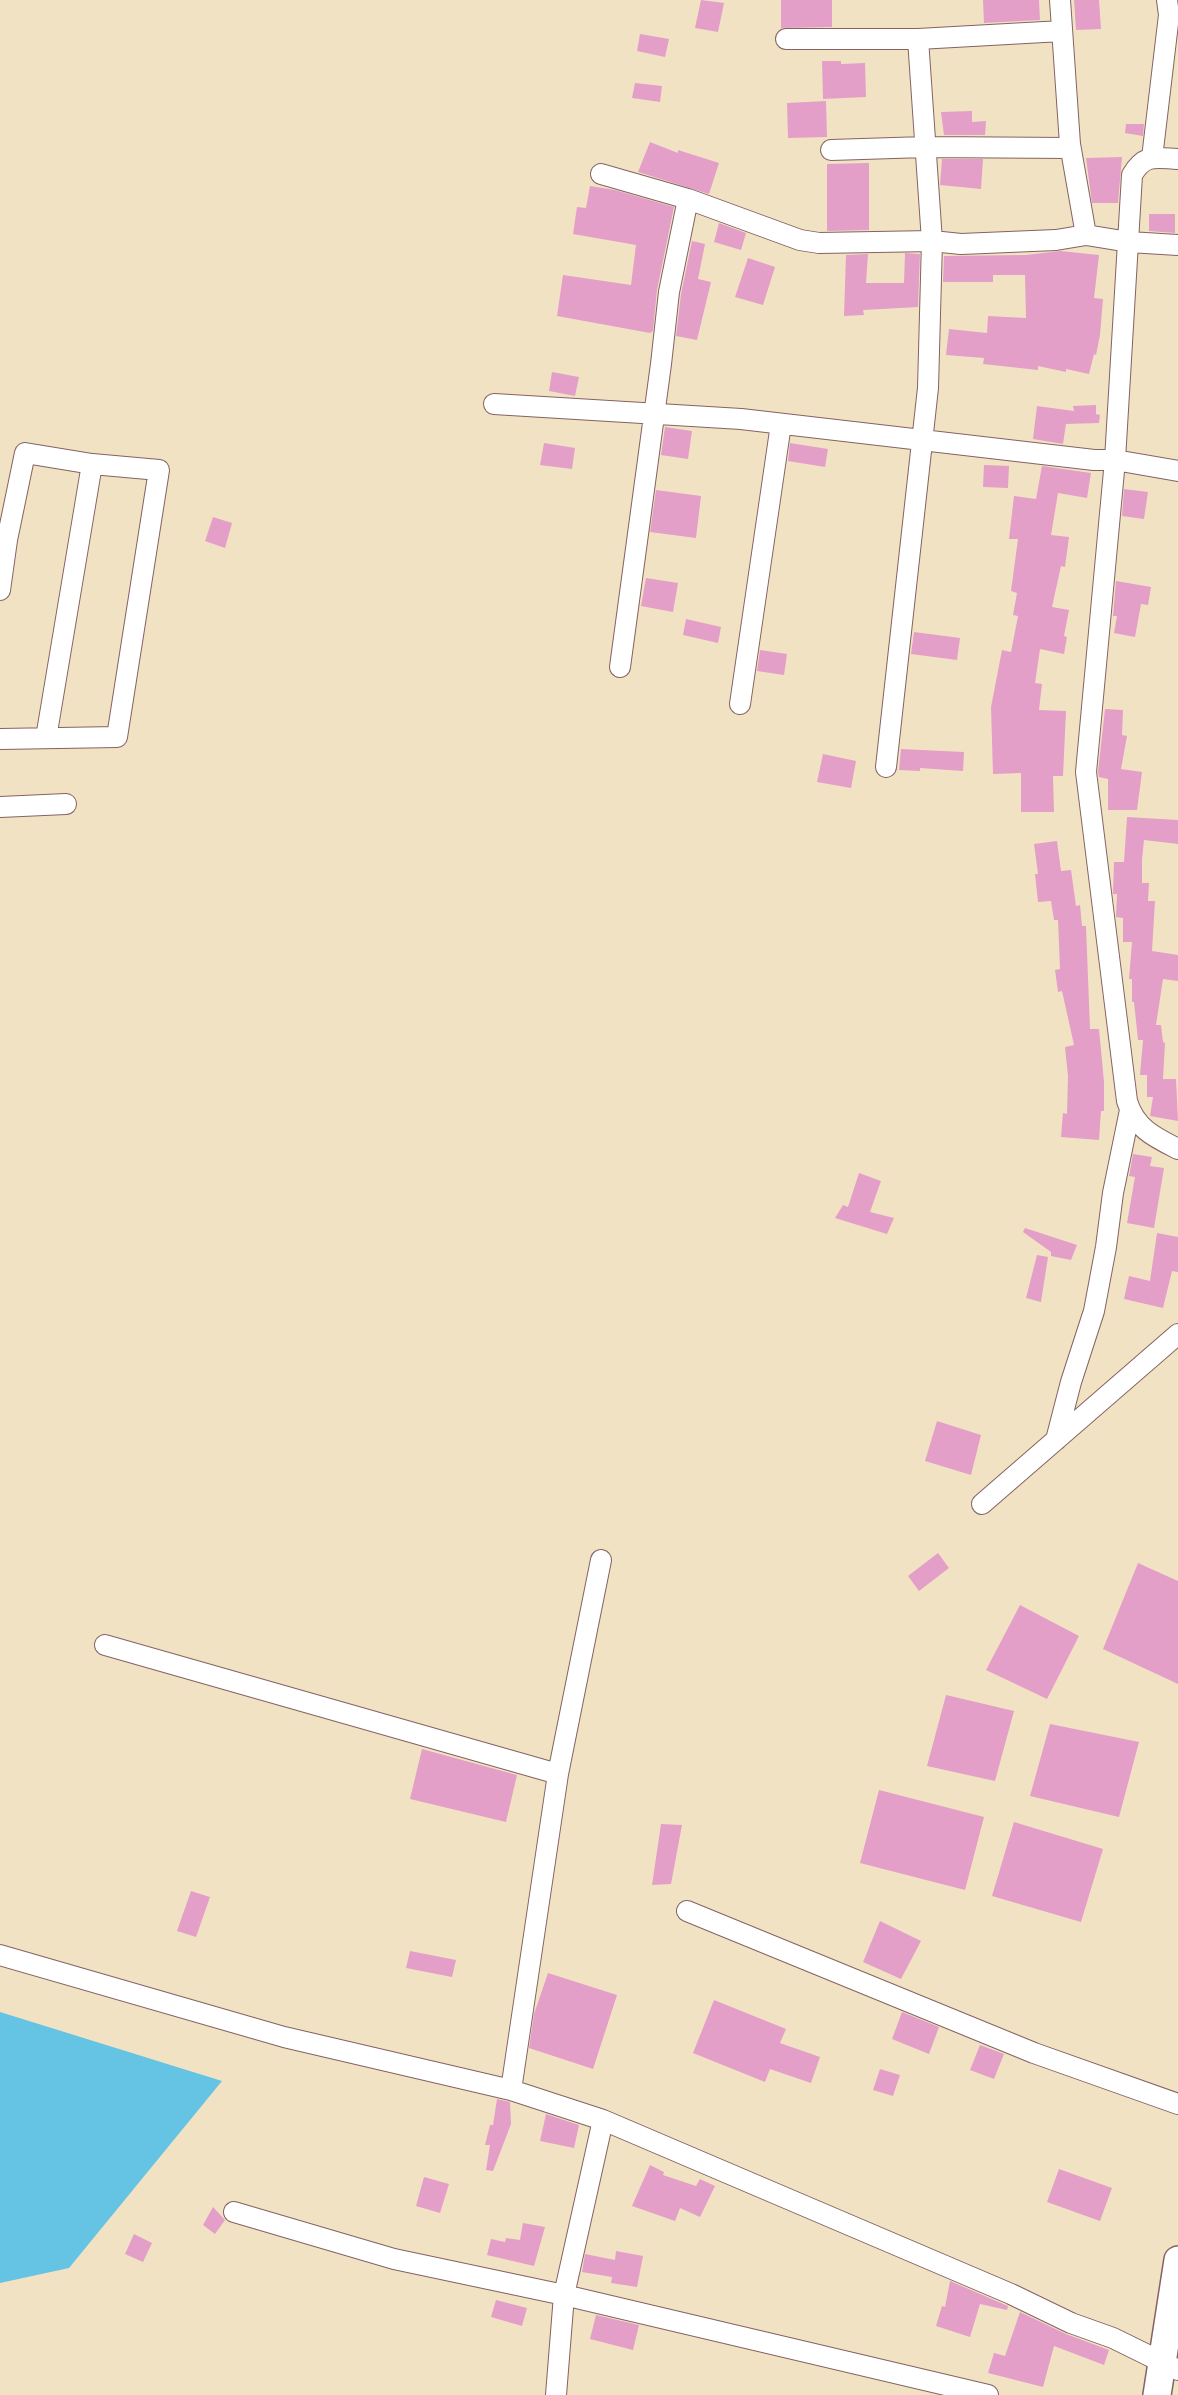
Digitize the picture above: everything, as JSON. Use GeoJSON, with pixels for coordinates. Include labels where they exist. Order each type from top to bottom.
{"type":"FeatureCollection","features":[{"type":"Feature","properties":{"kind":"main road"},"geometry":{"type":"LineString","coordinates":[[1157,2395],[1170,2366],[1178,2260]]}},
{"type":"Feature","properties":{"kind":"street"},"geometry":{"type":"LineString","coordinates":[[1060,0],[1070,148],[1086,235]]}},
{"type":"Feature","properties":{"kind":"street"},"geometry":{"type":"LineString","coordinates":[[1152,158],[1171,10]]}},
{"type":"Feature","properties":{"kind":"street"},"geometry":{"type":"LineString","coordinates":[[786,39],[918,39],[1062,31]]}},
{"type":"Feature","properties":{"kind":"street"},"geometry":{"type":"LineString","coordinates":[[886,767],[928,388],[932,241],[918,39]]}},
{"type":"Feature","properties":{"kind":"street"},"geometry":{"type":"LineString","coordinates":[[831,150],[926,147],[1070,148]]}},
{"type":"Feature","properties":{"kind":"street"},"geometry":{"type":"LineString","coordinates":[[1056,1440],[1071,1382],[1094,1311],[1113,1193],[1130,1110],[1086,772],[1115,460],[1132,175],[1137,165],[1152,158],[1178,159]]}},
{"type":"Feature","properties":{"kind":"street"},"geometry":{"type":"LineString","coordinates":[[601,174],[688,199],[800,240],[819,243],[932,241],[961,244],[1044,241],[1086,235],[1129,242],[1178,245]]}},
{"type":"Feature","properties":{"kind":"street"},"geometry":{"type":"LineString","coordinates":[[620,667],[669,292],[688,199]]}},
{"type":"Feature","properties":{"kind":"street"},"geometry":{"type":"LineString","coordinates":[[494,404],[741,419],[1094,460],[1115,460],[1178,471]]}},
{"type":"Feature","properties":{"kind":"street"},"geometry":{"type":"LineString","coordinates":[[740,704],[781,424]]}},
{"type":"Feature","properties":{"kind":"street"},"geometry":{"type":"LineString","coordinates":[[0,590],[4,540],[25,453],[92,464],[159,470],[117,737],[0,739]]}},
{"type":"Feature","properties":{"kind":"street"},"geometry":{"type":"LineString","coordinates":[[46,738],[92,464]]}},
{"type":"Feature","properties":{"kind":"street"},"geometry":{"type":"LineString","coordinates":[[0,807],[66,804]]}},
{"type":"Feature","properties":{"kind":"street"},"geometry":{"type":"LineString","coordinates":[[1130,1110],[1141,1128],[1149,1135],[1178,1149]]}},
{"type":"Feature","properties":{"kind":"street"},"geometry":{"type":"LineString","coordinates":[[982,1504],[1178,1334]]}},
{"type":"Feature","properties":{"kind":"street"},"geometry":{"type":"LineString","coordinates":[[511,2090],[558,1774],[601,1560]]}},
{"type":"Feature","properties":{"kind":"street"},"geometry":{"type":"LineString","coordinates":[[105,1645],[558,1774]]}},
{"type":"Feature","properties":{"kind":"street"},"geometry":{"type":"LineString","coordinates":[[687,1911],[1034,2053],[1178,2104]]}},
{"type":"Feature","properties":{"kind":"street"},"geometry":{"type":"LineString","coordinates":[[0,1955],[284,2037],[511,2090],[603,2120],[799,2206],[1011,2294],[1071,2323],[1113,2338],[1170,2366]]}},
{"type":"Feature","properties":{"kind":"street"},"geometry":{"type":"LineString","coordinates":[[556,2395],[564,2295],[603,2120]]}},
{"type":"Feature","properties":{"kind":"street"},"geometry":{"type":"LineString","coordinates":[[234,2212],[394,2259],[564,2295],[988,2395]]}},
{"type":"Feature","properties":{"kind":"water"},"geometry":{"type":"Polygon","coordinates":[[[0,2012],[222,2081],[69,2268],[0,2283],[0,2012]]]}},
{"type":"Feature","properties":{"kind":"building"},"geometry":{"type":"Polygon","coordinates":[[[701,0],[724,3],[718,32],[695,28],[701,0]]]}},
{"type":"Feature","properties":{"kind":"building"},"geometry":{"type":"Polygon","coordinates":[[[781,0],[832,0],[832,27],[781,28],[781,0]]]}},
{"type":"Feature","properties":{"kind":"building"},"geometry":{"type":"Polygon","coordinates":[[[983,0],[1039,0],[1040,20],[984,23],[983,0]]]}},
{"type":"Feature","properties":{"kind":"building"},"geometry":{"type":"Polygon","coordinates":[[[1074,0],[1099,0],[1101,29],[1076,30],[1074,0]]]}},
{"type":"Feature","properties":{"kind":"building"},"geometry":{"type":"Polygon","coordinates":[[[640,34],[669,39],[665,57],[637,51],[640,34]]]}},
{"type":"Feature","properties":{"kind":"building"},"geometry":{"type":"Polygon","coordinates":[[[822,61],[841,61],[841,64],[865,63],[866,97],[823,99],[822,61]]]}},
{"type":"Feature","properties":{"kind":"building"},"geometry":{"type":"Polygon","coordinates":[[[635,83],[662,86],[660,102],[632,98],[635,83]]]}},
{"type":"Feature","properties":{"kind":"building"},"geometry":{"type":"Polygon","coordinates":[[[826,101],[827,137],[788,138],[787,103],[826,101]]]}},
{"type":"Feature","properties":{"kind":"building"},"geometry":{"type":"Polygon","coordinates":[[[972,111],[972,122],[986,121],[985,135],[944,135],[941,112],[972,111]]]}},
{"type":"Feature","properties":{"kind":"building"},"geometry":{"type":"Polygon","coordinates":[[[1126,124],[1144,124],[1143,136],[1125,133],[1126,124]]]}},
{"type":"Feature","properties":{"kind":"building"},"geometry":{"type":"Polygon","coordinates":[[[650,142],[678,153],[678,150],[719,163],[709,194],[638,172],[650,142]]]}},
{"type":"Feature","properties":{"kind":"building"},"geometry":{"type":"Polygon","coordinates":[[[1122,157],[1118,203],[1092,203],[1086,158],[1122,157]]]}},
{"type":"Feature","properties":{"kind":"building"},"geometry":{"type":"Polygon","coordinates":[[[942,159],[983,159],[981,189],[940,185],[942,159]]]}},
{"type":"Feature","properties":{"kind":"building"},"geometry":{"type":"Polygon","coordinates":[[[869,163],[869,230],[827,231],[827,164],[869,163]]]}},
{"type":"Feature","properties":{"kind":"building"},"geometry":{"type":"Polygon","coordinates":[[[590,186],[615,190],[674,207],[657,290],[653,331],[650,333],[557,316],[563,275],[631,285],[636,245],[573,234],[577,207],[586,208],[590,186]]]}},
{"type":"Feature","properties":{"kind":"building"},"geometry":{"type":"Polygon","coordinates":[[[1149,214],[1175,214],[1175,233],[1149,231],[1149,214]]]}},
{"type":"Feature","properties":{"kind":"building"},"geometry":{"type":"Polygon","coordinates":[[[719,223],[746,233],[741,250],[714,242],[719,223]]]}},
{"type":"Feature","properties":{"kind":"building"},"geometry":{"type":"Polygon","coordinates":[[[692,241],[705,244],[698,279],[711,282],[697,340],[676,336],[681,294],[692,241]]]}},
{"type":"Feature","properties":{"kind":"building"},"geometry":{"type":"Polygon","coordinates":[[[1060,251],[1099,255],[1094,298],[1103,299],[1100,335],[1089,374],[1038,366],[1038,370],[983,364],[984,358],[946,355],[949,329],[987,333],[988,316],[1026,318],[1025,275],[993,275],[993,282],[943,282],[944,256],[1026,255],[1060,251]]]}},
{"type":"Feature","properties":{"kind":"building"},"geometry":{"type":"Polygon","coordinates":[[[905,253],[920,254],[918,307],[863,310],[864,315],[844,316],[846,255],[868,254],[866,283],[904,283],[905,253]]]}},
{"type":"Feature","properties":{"kind":"building"},"geometry":{"type":"Polygon","coordinates":[[[748,258],[775,267],[763,305],[735,297],[748,258]]]}},
{"type":"Feature","properties":{"kind":"building"},"geometry":{"type":"Polygon","coordinates":[[[552,372],[579,377],[575,396],[549,391],[552,372]]]}},
{"type":"Feature","properties":{"kind":"building"},"geometry":{"type":"Polygon","coordinates":[[[1096,405],[1096,414],[1100,415],[1099,423],[1066,424],[1063,444],[1033,439],[1037,406],[1074,411],[1073,406],[1096,405]]]}},
{"type":"Feature","properties":{"kind":"building"},"geometry":{"type":"Polygon","coordinates":[[[665,427],[692,431],[688,459],[661,455],[665,427]]]}},
{"type":"Feature","properties":{"kind":"building"},"geometry":{"type":"Polygon","coordinates":[[[544,443],[575,448],[572,469],[540,465],[544,443]]]}},
{"type":"Feature","properties":{"kind":"building"},"geometry":{"type":"Polygon","coordinates":[[[790,443],[828,449],[825,467],[788,461],[790,443]]]}},
{"type":"Feature","properties":{"kind":"building"},"geometry":{"type":"Polygon","coordinates":[[[984,465],[1009,466],[1008,488],[983,487],[984,465]]]}},
{"type":"Feature","properties":{"kind":"building"},"geometry":{"type":"Polygon","coordinates":[[[1042,466],[1091,473],[1087,498],[1058,493],[1051,535],[1069,537],[1065,567],[1061,566],[1052,607],[1069,610],[1064,636],[1067,637],[1064,654],[1040,649],[1035,683],[1042,684],[1039,710],[1066,711],[1063,776],[1053,776],[1054,812],[1021,812],[1021,773],[993,774],[991,707],[1002,650],[1011,652],[1018,616],[1013,615],[1017,593],[1011,591],[1018,539],[1009,539],[1014,496],[1036,499],[1042,466]]]}},
{"type":"Feature","properties":{"kind":"building"},"geometry":{"type":"Polygon","coordinates":[[[1124,489],[1148,492],[1144,519],[1122,516],[1124,489]]]}},
{"type":"Feature","properties":{"kind":"building"},"geometry":{"type":"Polygon","coordinates":[[[656,490],[701,496],[696,538],[650,532],[656,490]]]}},
{"type":"Feature","properties":{"kind":"building"},"geometry":{"type":"Polygon","coordinates":[[[213,517],[232,523],[225,548],[205,541],[213,517]]]}},
{"type":"Feature","properties":{"kind":"building"},"geometry":{"type":"Polygon","coordinates":[[[646,578],[678,583],[673,612],[641,606],[646,578]]]}},
{"type":"Feature","properties":{"kind":"building"},"geometry":{"type":"Polygon","coordinates":[[[1116,581],[1151,587],[1148,605],[1141,604],[1135,637],[1114,633],[1117,616],[1113,616],[1116,581]]]}},
{"type":"Feature","properties":{"kind":"building"},"geometry":{"type":"Polygon","coordinates":[[[686,619],[721,627],[718,643],[683,635],[686,619]]]}},
{"type":"Feature","properties":{"kind":"building"},"geometry":{"type":"Polygon","coordinates":[[[914,632],[960,638],[957,660],[911,654],[914,632]]]}},
{"type":"Feature","properties":{"kind":"building"},"geometry":{"type":"Polygon","coordinates":[[[760,650],[787,654],[784,675],[757,671],[760,650]]]}},
{"type":"Feature","properties":{"kind":"building"},"geometry":{"type":"Polygon","coordinates":[[[1105,709],[1123,710],[1122,735],[1127,736],[1121,769],[1142,772],[1137,810],[1108,810],[1108,779],[1099,777],[1098,772],[1105,709]]]}},
{"type":"Feature","properties":{"kind":"building"},"geometry":{"type":"Polygon","coordinates":[[[901,749],[964,752],[963,771],[920,768],[920,771],[899,770],[901,749]]]}},
{"type":"Feature","properties":{"kind":"building"},"geometry":{"type":"Polygon","coordinates":[[[823,754],[856,761],[851,788],[817,782],[823,754]]]}},
{"type":"Feature","properties":{"kind":"building"},"geometry":{"type":"Polygon","coordinates":[[[1127,817],[1178,820],[1178,844],[1144,840],[1142,883],[1149,883],[1148,901],[1155,901],[1152,951],[1178,955],[1178,981],[1163,979],[1156,1025],[1161,1025],[1165,1043],[1163,1079],[1176,1079],[1178,1121],[1150,1116],[1153,1097],[1147,1097],[1147,1075],[1140,1075],[1143,1040],[1138,1040],[1134,1002],[1132,1002],[1132,979],[1129,979],[1132,942],[1123,942],[1123,918],[1116,917],[1117,894],[1113,894],[1114,862],[1124,862],[1127,817]]]}},
{"type":"Feature","properties":{"kind":"building"},"geometry":{"type":"Polygon","coordinates":[[[1057,841],[1061,871],[1071,870],[1076,906],[1080,905],[1082,926],[1086,926],[1090,1029],[1099,1029],[1104,1082],[1104,1111],[1101,1111],[1099,1140],[1061,1137],[1063,1113],[1067,1114],[1068,1076],[1065,1047],[1074,1045],[1062,991],[1058,992],[1055,970],[1060,969],[1058,920],[1054,920],[1051,901],[1038,902],[1035,874],[1038,874],[1034,844],[1057,841]]]}},
{"type":"Feature","properties":{"kind":"building"},"geometry":{"type":"Polygon","coordinates":[[[1133,1154],[1152,1157],[1150,1166],[1164,1168],[1154,1228],[1127,1223],[1135,1177],[1129,1176],[1133,1154]]]}},
{"type":"Feature","properties":{"kind":"building"},"geometry":{"type":"Polygon","coordinates":[[[859,1173],[881,1181],[870,1212],[894,1218],[887,1234],[835,1218],[843,1205],[848,1207],[859,1173]]]}},
{"type":"Feature","properties":{"kind":"building"},"geometry":{"type":"Polygon","coordinates":[[[1025,1228],[1077,1245],[1071,1260],[1051,1256],[1051,1252],[1023,1232],[1025,1228]]]}},
{"type":"Feature","properties":{"kind":"building"},"geometry":{"type":"Polygon","coordinates":[[[1157,1233],[1178,1237],[1178,1272],[1172,1271],[1163,1308],[1124,1299],[1129,1276],[1150,1281],[1157,1233]]]}},
{"type":"Feature","properties":{"kind":"building"},"geometry":{"type":"Polygon","coordinates":[[[1037,1255],[1048,1257],[1041,1302],[1026,1298],[1037,1255]]]}},
{"type":"Feature","properties":{"kind":"building"},"geometry":{"type":"Polygon","coordinates":[[[937,1421],[981,1435],[971,1475],[925,1461],[937,1421]]]}},
{"type":"Feature","properties":{"kind":"building"},"geometry":{"type":"Polygon","coordinates":[[[938,1553],[949,1568],[919,1591],[908,1576],[938,1553]]]}},
{"type":"Feature","properties":{"kind":"building"},"geometry":{"type":"Polygon","coordinates":[[[1138,1563],[1178,1581],[1178,1684],[1103,1649],[1138,1563]]]}},
{"type":"Feature","properties":{"kind":"building"},"geometry":{"type":"Polygon","coordinates":[[[1020,1605],[1079,1636],[1047,1699],[986,1670],[1020,1605]]]}},
{"type":"Feature","properties":{"kind":"building"},"geometry":{"type":"Polygon","coordinates":[[[946,1695],[1014,1711],[995,1781],[927,1766],[946,1695]]]}},
{"type":"Feature","properties":{"kind":"building"},"geometry":{"type":"Polygon","coordinates":[[[1050,1724],[1139,1742],[1119,1817],[1030,1796],[1050,1724]]]}},
{"type":"Feature","properties":{"kind":"building"},"geometry":{"type":"Polygon","coordinates":[[[422,1749],[517,1775],[506,1822],[410,1799],[422,1749]]]}},
{"type":"Feature","properties":{"kind":"building"},"geometry":{"type":"Polygon","coordinates":[[[879,1790],[984,1817],[965,1890],[860,1863],[879,1790]]]}},
{"type":"Feature","properties":{"kind":"building"},"geometry":{"type":"Polygon","coordinates":[[[1014,1822],[1103,1849],[1081,1922],[992,1896],[1014,1822]]]}},
{"type":"Feature","properties":{"kind":"building"},"geometry":{"type":"Polygon","coordinates":[[[661,1824],[682,1825],[671,1884],[652,1885],[661,1824]]]}},
{"type":"Feature","properties":{"kind":"building"},"geometry":{"type":"Polygon","coordinates":[[[191,1891],[210,1897],[196,1937],[177,1931],[191,1891]]]}},
{"type":"Feature","properties":{"kind":"building"},"geometry":{"type":"Polygon","coordinates":[[[880,1921],[921,1941],[901,1979],[863,1962],[880,1921]]]}},
{"type":"Feature","properties":{"kind":"building"},"geometry":{"type":"Polygon","coordinates":[[[410,1951],[456,1960],[452,1977],[406,1968],[410,1951]]]}},
{"type":"Feature","properties":{"kind":"building"},"geometry":{"type":"Polygon","coordinates":[[[548,1973],[617,1995],[593,2069],[529,2048],[534,2014],[548,1973]]]}},
{"type":"Feature","properties":{"kind":"building"},"geometry":{"type":"Polygon","coordinates":[[[714,2000],[786,2029],[780,2043],[820,2057],[811,2083],[770,2069],[765,2082],[693,2053],[714,2000]]]}},
{"type":"Feature","properties":{"kind":"building"},"geometry":{"type":"Polygon","coordinates":[[[902,2012],[939,2027],[929,2054],[892,2039],[902,2012]]]}},
{"type":"Feature","properties":{"kind":"building"},"geometry":{"type":"Polygon","coordinates":[[[980,2045],[1004,2054],[994,2079],[970,2070],[980,2045]]]}},
{"type":"Feature","properties":{"kind":"building"},"geometry":{"type":"Polygon","coordinates":[[[880,2069],[900,2075],[893,2096],[873,2090],[880,2069]]]}},
{"type":"Feature","properties":{"kind":"building"},"geometry":{"type":"Polygon","coordinates":[[[497,2099],[510,2102],[511,2124],[493,2171],[486,2170],[490,2145],[485,2145],[490,2125],[493,2125],[497,2099]]]}},
{"type":"Feature","properties":{"kind":"building"},"geometry":{"type":"Polygon","coordinates":[[[546,2114],[579,2125],[574,2148],[540,2141],[546,2114]]]}},
{"type":"Feature","properties":{"kind":"building"},"geometry":{"type":"Polygon","coordinates":[[[650,2165],[664,2172],[663,2175],[696,2186],[700,2179],[715,2186],[700,2217],[680,2208],[675,2221],[632,2206],[650,2165]]]}},
{"type":"Feature","properties":{"kind":"building"},"geometry":{"type":"Polygon","coordinates":[[[1059,2169],[1112,2188],[1100,2221],[1047,2202],[1059,2169]]]}},
{"type":"Feature","properties":{"kind":"building"},"geometry":{"type":"Polygon","coordinates":[[[424,2177],[449,2184],[440,2213],[416,2206],[424,2177]]]}},
{"type":"Feature","properties":{"kind":"building"},"geometry":{"type":"Polygon","coordinates":[[[213,2207],[225,2220],[215,2234],[203,2225],[213,2207]]]}},
{"type":"Feature","properties":{"kind":"building"},"geometry":{"type":"Polygon","coordinates":[[[523,2223],[545,2227],[534,2266],[487,2255],[491,2239],[505,2242],[506,2238],[520,2240],[523,2223]]]}},
{"type":"Feature","properties":{"kind":"building"},"geometry":{"type":"Polygon","coordinates":[[[134,2234],[152,2243],[143,2262],[125,2254],[134,2234]]]}},
{"type":"Feature","properties":{"kind":"building"},"geometry":{"type":"Polygon","coordinates":[[[616,2251],[643,2256],[637,2287],[611,2283],[612,2277],[582,2272],[585,2254],[615,2260],[616,2251]]]}},
{"type":"Feature","properties":{"kind":"building"},"geometry":{"type":"Polygon","coordinates":[[[950,2281],[1008,2306],[1007,2310],[980,2304],[970,2337],[936,2326],[942,2306],[945,2307],[950,2281]]]}},
{"type":"Feature","properties":{"kind":"building"},"geometry":{"type":"Polygon","coordinates":[[[496,2300],[527,2308],[522,2326],[491,2317],[496,2300]]]}},
{"type":"Feature","properties":{"kind":"building"},"geometry":{"type":"Polygon","coordinates":[[[1020,2312],[1066,2334],[1109,2350],[1104,2365],[1054,2346],[1043,2387],[988,2373],[994,2353],[1005,2356],[1020,2312]]]}},
{"type":"Feature","properties":{"kind":"building"},"geometry":{"type":"Polygon","coordinates":[[[596,2315],[639,2325],[633,2350],[590,2339],[596,2315]]]}}]}
